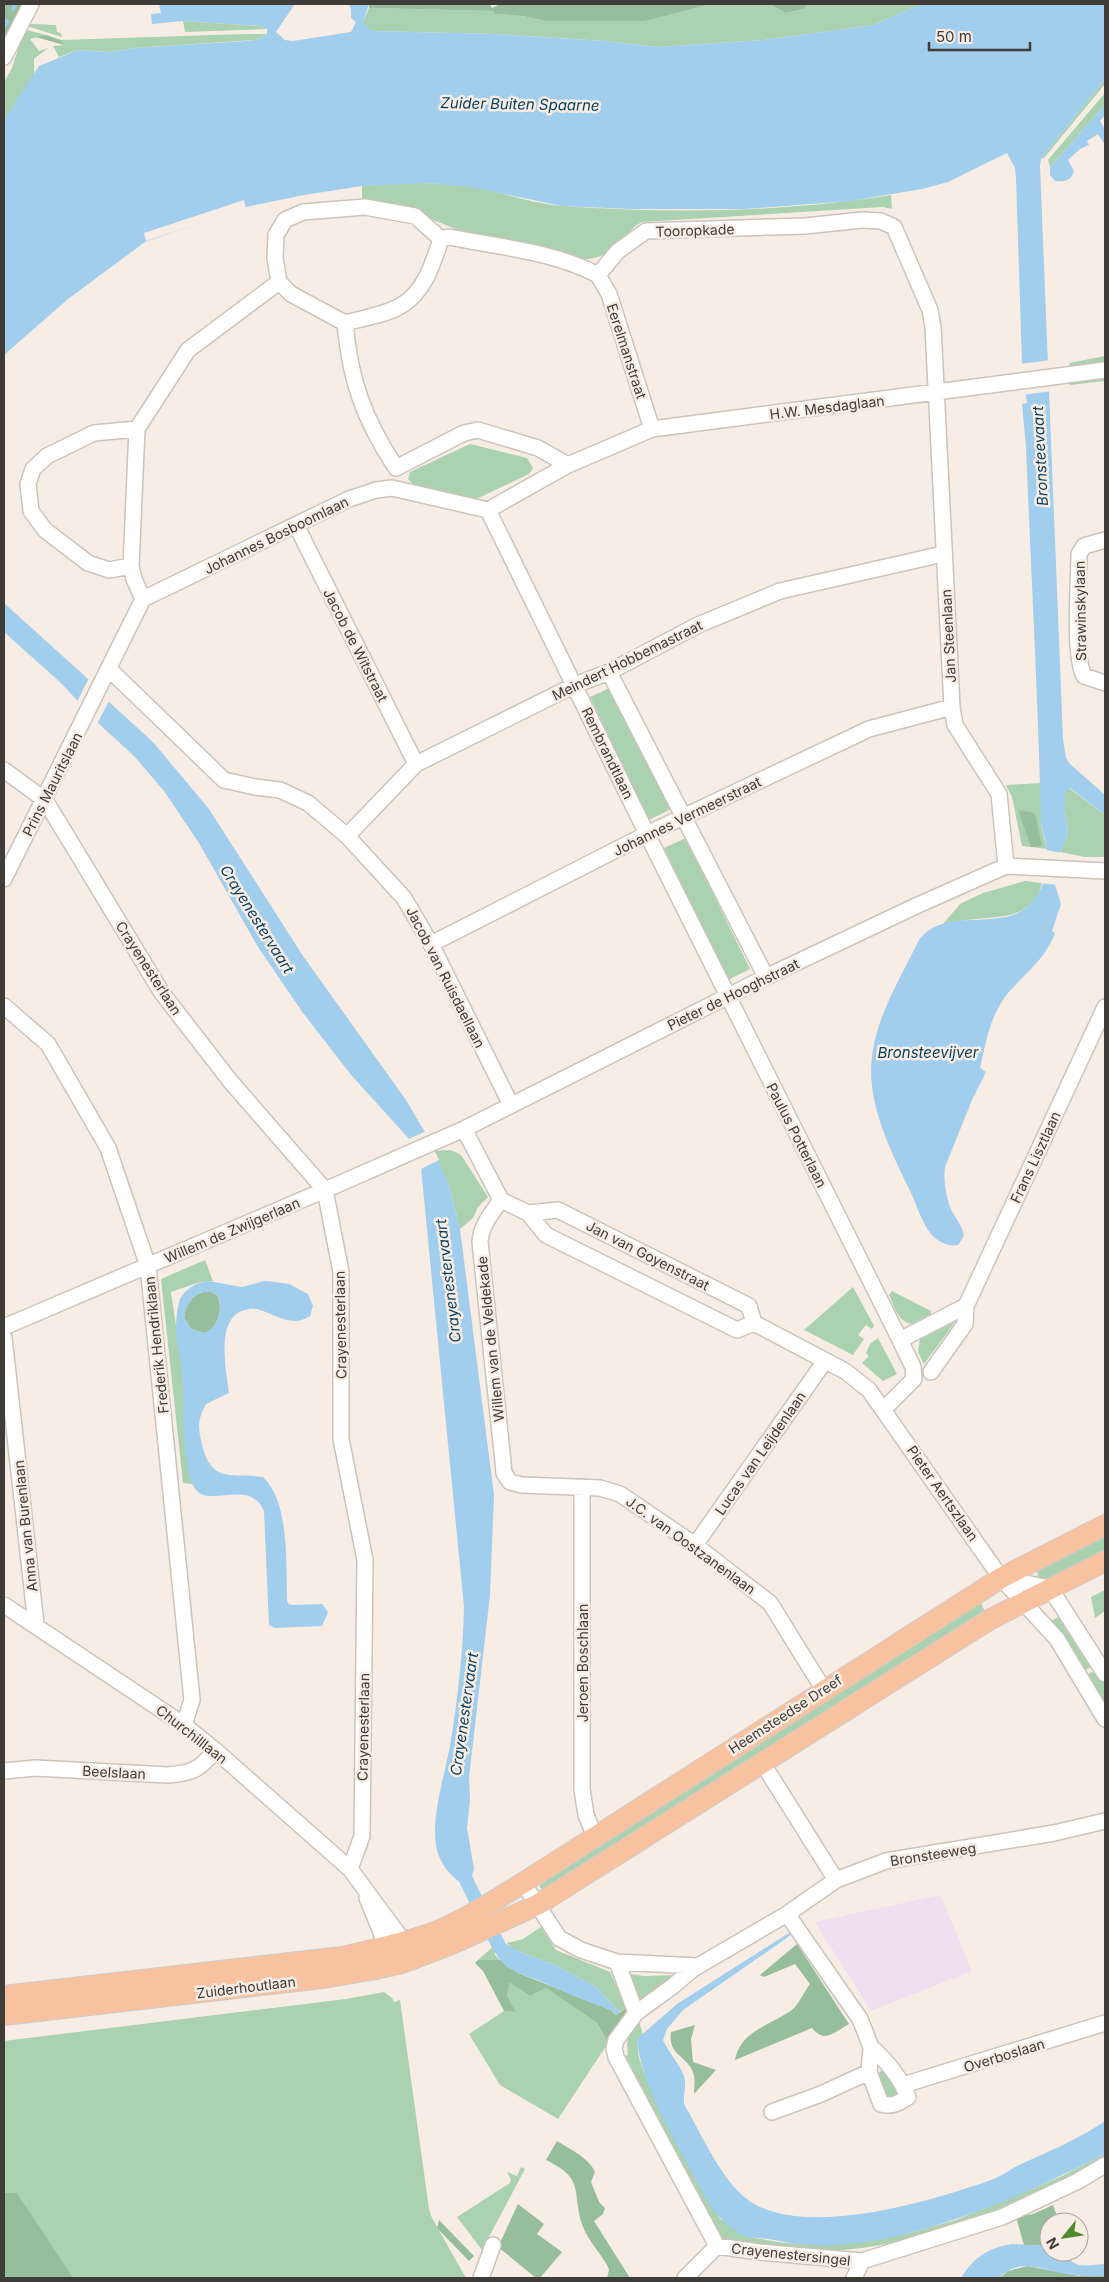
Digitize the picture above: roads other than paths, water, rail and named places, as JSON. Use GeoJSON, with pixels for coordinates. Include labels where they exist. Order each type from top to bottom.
{"type":"FeatureCollection","features":[{"type":"Feature","properties":{"kind":"main road","name":"Heemsteedse Dreef"},"geometry":{"type":"LineString","coordinates":[[478,1910],[1001,1578],[1105,1524]]}},
{"type":"Feature","properties":{"kind":"main road"},"geometry":{"type":"LineString","coordinates":[[537,1905],[989,1620],[1105,1561]]}},
{"type":"Feature","properties":{"kind":"main road","name":"Zuiderhoutlaan"},"geometry":{"type":"LineString","coordinates":[[4,2015],[323,1978],[402,1963],[489,1928],[537,1905]]}},
{"type":"Feature","properties":{"kind":"main road","name":"Zuiderhoutlaan"},"geometry":{"type":"LineString","coordinates":[[4,1996],[342,1956],[395,1944],[435,1932],[478,1910]]}},
{"type":"Feature","properties":{"kind":"street"},"geometry":{"type":"LineString","coordinates":[[4,57],[31,4]]}},
{"type":"Feature","properties":{"kind":"street"},"geometry":{"type":"LineString","coordinates":[[374,208],[415,216],[441,239],[431,270],[417,292],[402,305],[345,323],[290,294],[279,282],[276,234],[285,220],[303,212],[374,208]]}},
{"type":"Feature","properties":{"kind":"street","name":"Tooropkade"},"geometry":{"type":"LineString","coordinates":[[598,275],[618,251],[646,231],[806,226],[862,220],[881,221]]}},
{"type":"Feature","properties":{"kind":"street","name":"Jan Steenlaan"},"geometry":{"type":"LineString","coordinates":[[881,221],[894,227],[930,310],[933,327],[952,708],[955,725],[999,794],[1006,866]]}},
{"type":"Feature","properties":{"kind":"street"},"geometry":{"type":"LineString","coordinates":[[441,239],[449,237],[547,257],[584,268],[598,275]]}},
{"type":"Feature","properties":{"kind":"street","name":"Eerelmanstraat"},"geometry":{"type":"LineString","coordinates":[[598,275],[609,294],[652,430]]}},
{"type":"Feature","properties":{"kind":"street"},"geometry":{"type":"LineString","coordinates":[[143,599],[134,579],[131,566],[137,429],[188,350],[279,282]]}},
{"type":"Feature","properties":{"kind":"street"},"geometry":{"type":"LineString","coordinates":[[345,323],[348,353],[358,397],[377,440],[396,468],[392,488],[488,510]]}},
{"type":"Feature","properties":{"kind":"street","name":"H.W. Mesdaglaan"},"geometry":{"type":"LineString","coordinates":[[488,510],[568,465],[652,430],[1105,370]]}},
{"type":"Feature","properties":{"kind":"street"},"geometry":{"type":"LineString","coordinates":[[131,566],[109,570],[88,562],[45,530],[31,511],[28,484],[32,469],[48,456],[94,433],[137,429]]}},
{"type":"Feature","properties":{"kind":"street"},"geometry":{"type":"LineString","coordinates":[[396,468],[464,433],[478,430],[538,448],[568,465]]}},
{"type":"Feature","properties":{"kind":"street","name":"Johannes Bosboomlaan"},"geometry":{"type":"LineString","coordinates":[[143,599],[349,499],[376,490],[392,488]]}},
{"type":"Feature","properties":{"kind":"street","name":"Rembrandtlaan"},"geometry":{"type":"LineString","coordinates":[[488,510],[728,996]]}},
{"type":"Feature","properties":{"kind":"street","name":"Jacob de Witstraat"},"geometry":{"type":"LineString","coordinates":[[296,525],[416,764]]}},
{"type":"Feature","properties":{"kind":"street","name":"Strawinskylaan"},"geometry":{"type":"LineString","coordinates":[[1105,540],[1084,546],[1079,554],[1078,628],[1080,667],[1084,676],[1105,683]]}},
{"type":"Feature","properties":{"kind":"street","name":"Meindert Hobbemastraat"},"geometry":{"type":"LineString","coordinates":[[347,836],[416,764],[575,685],[609,672],[698,625],[780,591],[943,554]]}},
{"type":"Feature","properties":{"kind":"street","name":"Prins Mauritslaan"},"geometry":{"type":"LineString","coordinates":[[4,879],[100,690],[143,599]]}},
{"type":"Feature","properties":{"kind":"street","name":"Jacob van Ruisdaellaan"},"geometry":{"type":"LineString","coordinates":[[109,669],[224,780],[280,790],[308,803],[347,836],[404,898],[431,944],[511,1104]]}},
{"type":"Feature","properties":{"kind":"street"},"geometry":{"type":"LineString","coordinates":[[609,672],[766,977]]}},
{"type":"Feature","properties":{"kind":"street","name":"Johannes Vermeerstraat"},"geometry":{"type":"LineString","coordinates":[[431,944],[647,834],[869,729],[952,708]]}},
{"type":"Feature","properties":{"kind":"street","name":"Crayenesterlaan"},"geometry":{"type":"LineString","coordinates":[[4,770],[45,800],[162,993],[231,1082],[325,1190],[341,1272],[341,1439],[365,1560],[362,1836],[350,1869]]}},
{"type":"Feature","properties":{"kind":"street","name":"Pieter de Hooghstraat"},"geometry":{"type":"LineString","coordinates":[[431,1142],[464,1129],[766,977],[918,905],[1006,866],[1101,872]]}},
{"type":"Feature","properties":{"kind":"street"},"geometry":{"type":"LineString","coordinates":[[1101,872],[1105,886]]}},
{"type":"Feature","properties":{"kind":"street","name":"Paulus Potterlaan"},"geometry":{"type":"LineString","coordinates":[[728,996],[913,1367],[914,1379],[884,1409]]}},
{"type":"Feature","properties":{"kind":"street","name":"Frederik Hendriklaan"},"geometry":{"type":"LineString","coordinates":[[4,1006],[48,1044],[108,1148],[148,1266],[192,1700],[184,1725]]}},
{"type":"Feature","properties":{"kind":"street","name":"Frans Lisztlaan"},"geometry":{"type":"LineString","coordinates":[[931,1372],[965,1324],[966,1306],[1105,1007]]}},
{"type":"Feature","properties":{"kind":"street"},"geometry":{"type":"LineString","coordinates":[[464,1129],[501,1200]]}},
{"type":"Feature","properties":{"kind":"street","name":"Willem de Zwijgerlaan"},"geometry":{"type":"LineString","coordinates":[[4,1327],[325,1190],[431,1142]]}},
{"type":"Feature","properties":{"kind":"street","name":"Jan van Goyenstraat"},"geometry":{"type":"LineString","coordinates":[[501,1200],[528,1213],[546,1235],[737,1330],[758,1325],[749,1306],[558,1210],[528,1213]]}},
{"type":"Feature","properties":{"kind":"street","name":"Willem van de Veldekade"},"geometry":{"type":"LineString","coordinates":[[501,1200],[485,1224],[480,1242],[504,1473],[510,1482]]}},
{"type":"Feature","properties":{"kind":"street"},"geometry":{"type":"LineString","coordinates":[[900,1340],[966,1306]]}},
{"type":"Feature","properties":{"kind":"street","name":"Pieter Aertszlaan"},"geometry":{"type":"LineString","coordinates":[[758,1325],[845,1371],[869,1390],[1001,1578],[1021,1603],[1057,1639],[1105,1719]]}},
{"type":"Feature","properties":{"kind":"street","name":"Anna van Burenlaan"},"geometry":{"type":"LineString","coordinates":[[4,1338],[36,1624]]}},
{"type":"Feature","properties":{"kind":"street","name":"Lucas van Leijdenlaan"},"geometry":{"type":"LineString","coordinates":[[695,1545],[825,1361]]}},
{"type":"Feature","properties":{"kind":"street","name":"J.C. van Oostzanenlaan"},"geometry":{"type":"LineString","coordinates":[[510,1482],[522,1485],[600,1488],[620,1494],[695,1545],[770,1603],[824,1690]]}},
{"type":"Feature","properties":{"kind":"street","name":"Jeroen Boschlaan"},"geometry":{"type":"LineString","coordinates":[[582,1487],[582,1789],[586,1815],[595,1837]]}},
{"type":"Feature","properties":{"kind":"street"},"geometry":{"type":"LineString","coordinates":[[1001,1578],[1050,1588],[1105,1674]]}},
{"type":"Feature","properties":{"kind":"street","name":"Churchilllaan"},"geometry":{"type":"LineString","coordinates":[[4,1605],[36,1624],[184,1725],[350,1869],[385,1914],[402,1963]]}},
{"type":"Feature","properties":{"kind":"street","name":"Beelslaan"},"geometry":{"type":"LineString","coordinates":[[4,1771],[35,1768],[168,1775],[182,1774],[190,1773],[204,1764],[215,1750]]}},
{"type":"Feature","properties":{"kind":"street"},"geometry":{"type":"LineString","coordinates":[[763,1764],[836,1880]]}},
{"type":"Feature","properties":{"kind":"street","name":"Bronsteeweg"},"geometry":{"type":"LineString","coordinates":[[636,2013],[697,1966],[787,1914],[836,1880],[886,1861],[1035,1836],[1105,1821]]}},
{"type":"Feature","properties":{"kind":"street"},"geometry":{"type":"LineString","coordinates":[[523,1883],[559,1938],[580,1950],[617,1962],[697,1966]]}},
{"type":"Feature","properties":{"kind":"street"},"geometry":{"type":"LineString","coordinates":[[787,1914],[860,2019],[871,2047],[870,2072],[881,2104],[889,2106],[900,2103],[908,2097],[903,2085],[885,2060],[871,2047]]}},
{"type":"Feature","properties":{"kind":"street"},"geometry":{"type":"LineString","coordinates":[[617,1962],[636,2013]]}},
{"type":"Feature","properties":{"kind":"street","name":"Crayenestersingel"},"geometry":{"type":"LineString","coordinates":[[636,2013],[616,2040],[614,2048],[616,2057],[717,2246],[760,2252],[862,2261],[1002,2217],[1078,2181],[1105,2165]]}},
{"type":"Feature","properties":{"kind":"street","name":"Overboslaan"},"geometry":{"type":"LineString","coordinates":[[903,2085],[1105,2024]]}},
{"type":"Feature","properties":{"kind":"street"},"geometry":{"type":"LineString","coordinates":[[772,2112],[821,2094],[870,2072]]}},
{"type":"Feature","properties":{"kind":"street"},"geometry":{"type":"LineString","coordinates":[[481,2278],[493,2245]]}},
{"type":"Feature","properties":{"kind":"street"},"geometry":{"type":"LineString","coordinates":[[685,2278],[717,2246]]}},
{"type":"Feature","properties":{"kind":"street"},"geometry":{"type":"LineString","coordinates":[[854,2278],[862,2261]]}},
{"type":"Feature","properties":{"kind":"water"},"geometry":{"type":"Polygon","coordinates":[[[159,4],[295,4],[276,32],[285,40],[293,41],[351,32],[356,22],[351,18],[349,4],[369,4],[363,22],[373,31],[498,34],[605,41],[657,47],[764,40],[873,25],[921,4],[1105,4],[1105,79],[1041,159],[1040,166],[1063,739],[1066,758],[1070,764],[1105,795],[1105,815],[1070,788],[1065,792],[1068,834],[1060,852],[1055,885],[1061,904],[1052,931],[1055,933],[1046,951],[1008,993],[997,1010],[989,1029],[980,1068],[986,1072],[972,1100],[945,1167],[946,1193],[964,1236],[958,1245],[947,1245],[937,1239],[931,1234],[922,1220],[882,1127],[876,1109],[871,1074],[875,1041],[884,1011],[919,940],[929,930],[941,924],[955,921],[999,918],[1013,915],[1025,909],[1033,901],[1041,888],[1046,866],[1047,847],[1041,822],[1026,447],[1022,404],[1027,403],[1022,363],[1016,179],[1015,168],[1007,153],[948,182],[922,189],[850,201],[744,209],[631,209],[562,206],[470,187],[429,183],[362,186],[304,195],[246,207],[145,242],[68,299],[4,355],[4,120],[39,66],[78,50],[111,52],[135,48],[247,41],[256,40],[267,34],[267,29],[261,26],[183,21],[152,24],[151,14],[161,13],[159,4]]]}},
{"type":"Feature","properties":{"kind":"water"},"geometry":{"type":"Polygon","coordinates":[[[1105,105],[1105,115],[1100,121],[1104,128],[1105,145],[1098,134],[1087,141],[1089,145],[1080,149],[1068,160],[1074,171],[1071,177],[1065,181],[1055,181],[1050,175],[1050,167],[1105,105]]]}},
{"type":"Feature","properties":{"kind":"water"},"geometry":{"type":"Polygon","coordinates":[[[4,603],[87,678],[109,702],[153,742],[209,809],[303,956],[406,1100],[426,1134],[449,1185],[460,1229],[494,1495],[490,1595],[469,1778],[470,1799],[467,1828],[474,1869],[470,1882],[464,1884],[446,1868],[437,1851],[435,1833],[437,1807],[449,1752],[456,1707],[464,1607],[421,1168],[411,1141],[352,1076],[303,1013],[258,947],[199,843],[164,791],[134,756],[98,723],[61,683],[4,632],[4,603]]]}},
{"type":"Feature","properties":{"kind":"water"},"geometry":{"type":"Polygon","coordinates":[[[208,1281],[242,1287],[264,1281],[289,1284],[308,1294],[313,1306],[310,1316],[297,1321],[291,1321],[256,1309],[245,1310],[236,1315],[229,1323],[226,1333],[225,1358],[229,1393],[206,1404],[201,1415],[199,1429],[206,1458],[211,1466],[225,1474],[263,1477],[272,1488],[278,1502],[285,1535],[287,1601],[292,1605],[322,1604],[328,1612],[322,1626],[275,1628],[269,1625],[264,1511],[258,1502],[250,1496],[203,1495],[197,1491],[192,1482],[188,1469],[184,1434],[182,1371],[176,1322],[178,1306],[182,1295],[196,1284],[208,1281]],[[211,1292],[199,1293],[192,1298],[188,1305],[184,1318],[191,1329],[204,1333],[209,1331],[216,1323],[220,1306],[217,1295],[211,1292]]]}},
{"type":"Feature","properties":{"kind":"water"},"geometry":{"type":"Polygon","coordinates":[[[789,1933],[791,1935],[683,2010],[667,2029],[663,2040],[684,2076],[684,2104],[724,2174],[744,2197],[756,2205],[781,2214],[809,2217],[873,2212],[937,2197],[995,2178],[1075,2139],[1105,2121],[1105,2154],[1031,2190],[988,2207],[944,2223],[900,2235],[856,2243],[814,2245],[751,2238],[738,2233],[728,2226],[712,2208],[699,2187],[648,2084],[639,2054],[637,2039],[677,2004],[789,1933]]]}},
{"type":"Feature","properties":{"kind":"water"},"geometry":{"type":"Polygon","coordinates":[[[504,1943],[513,1949],[557,1966],[596,1987],[619,2012],[617,2015],[611,2010],[508,1968],[497,1955],[494,1946],[504,1943]]]}},
{"type":"Feature","properties":{"kind":"water"},"geometry":{"type":"Polygon","coordinates":[[[1012,2244],[1039,2245],[1039,2262],[1073,2262],[1081,2265],[1105,2264],[1105,2276],[1066,2274],[1023,2266],[1014,2268],[1000,2278],[961,2278],[971,2264],[982,2255],[996,2248],[1012,2244]]]}},
{"type":"Feature","properties":{"kind":"waterway"},"geometry":{"type":"LineString","coordinates":[[13,9],[15,4]]}},
{"type":"Feature","properties":{"kind":"waterway"},"geometry":{"type":"LineString","coordinates":[[4,27],[7,21]]}},
{"type":"Feature","properties":{"kind":"waterway","name":"Crayenestervaart"},"geometry":{"type":"LineString","coordinates":[[461,1865],[467,1882],[500,1948],[512,1956]]}},
{"type":"Feature","properties":{"kind":"water label","name":"Zuider Buiten Spaarne"},"geometry":{"type":"Point","coordinates":[520,104]}},
{"type":"Feature","properties":{"kind":"water label","name":"Bronsteevaart"},"geometry":{"type":"Point","coordinates":[1040,456]}},
{"type":"Feature","properties":{"kind":"water label","name":"Bronsteevijver"},"geometry":{"type":"Point","coordinates":[928,1052]}}]}
